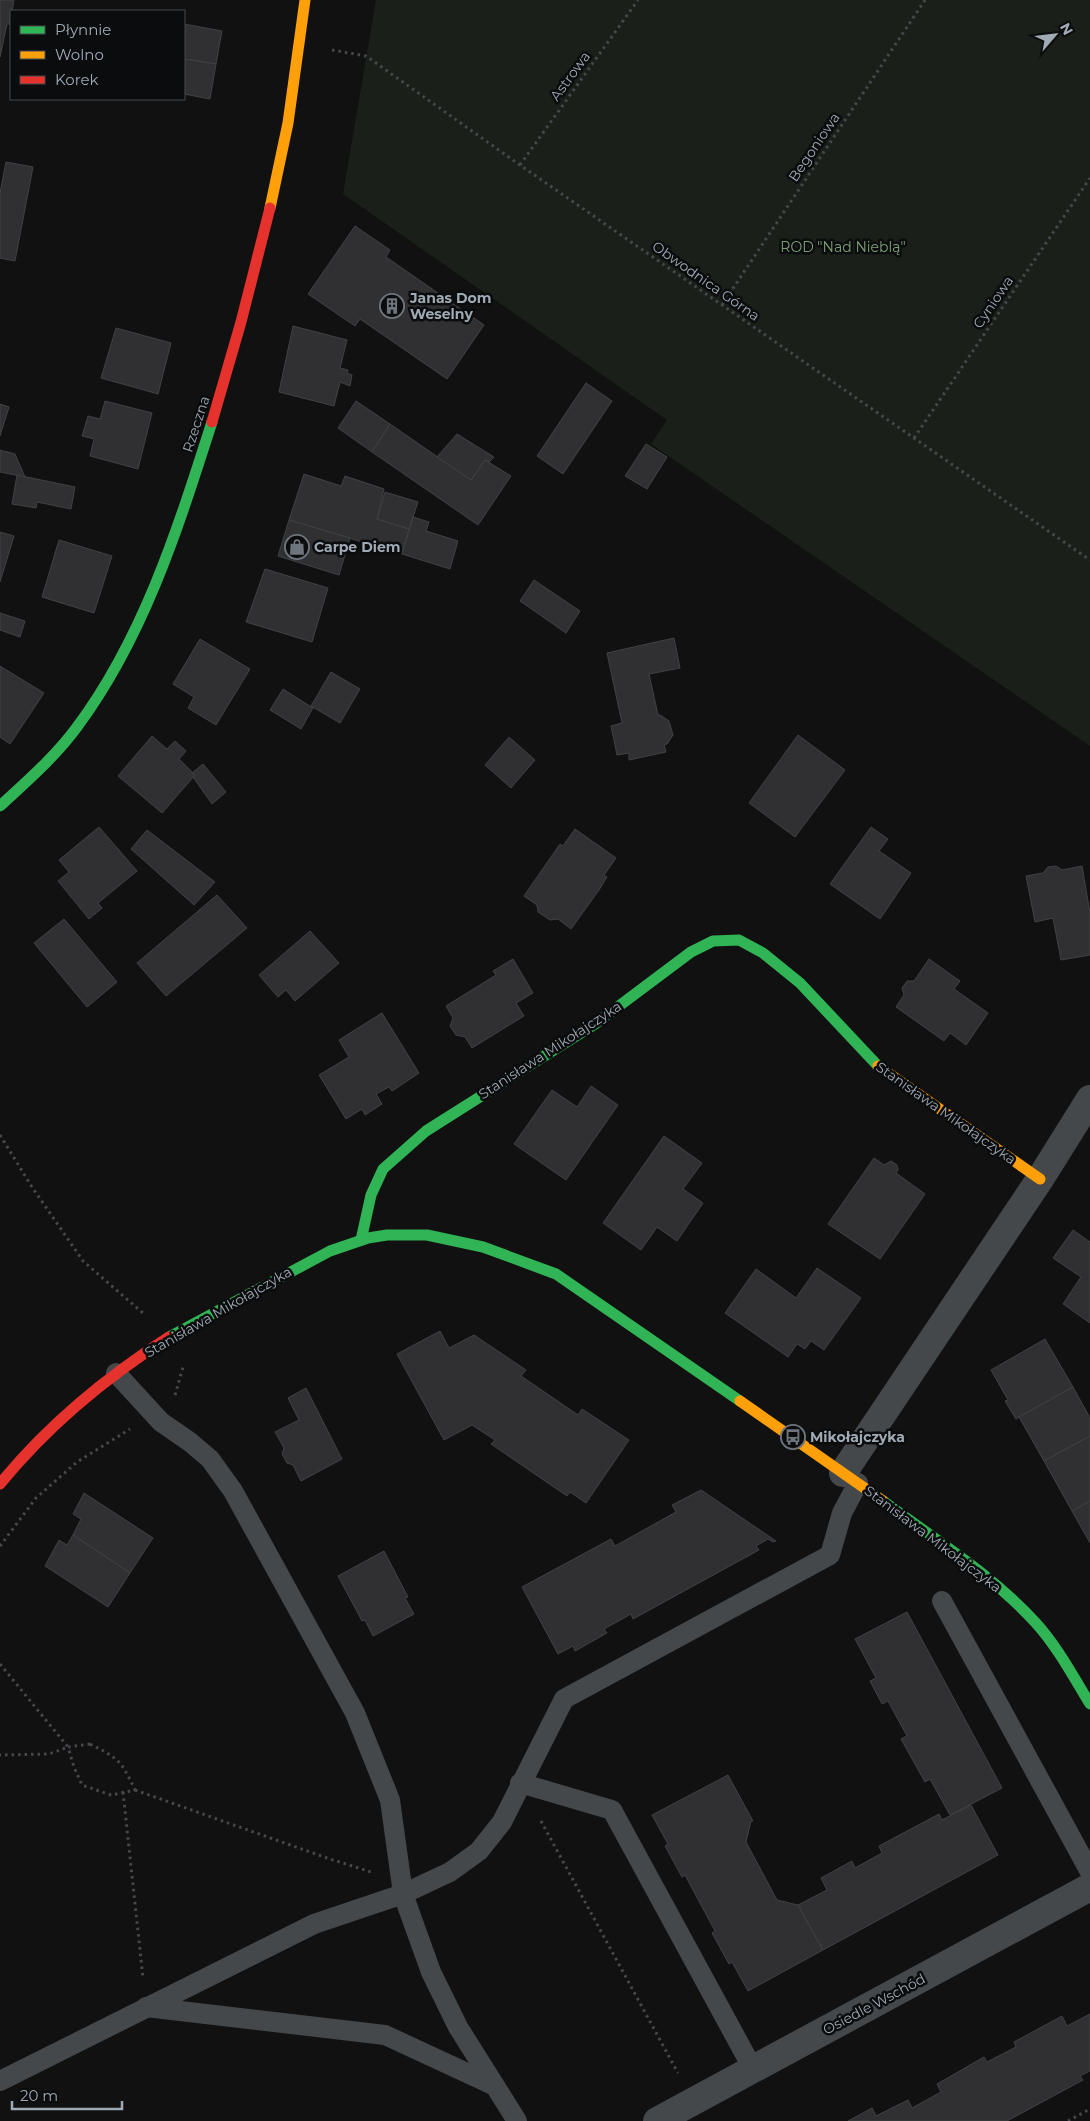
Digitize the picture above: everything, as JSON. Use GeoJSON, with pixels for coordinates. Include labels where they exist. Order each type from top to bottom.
{"type":"FeatureCollection","features":[{"type":"Feature","properties":{"kind":"street","name":"Rzeczna"},"geometry":{"type":"LineString","coordinates":[[0,806],[60,750],[84,719],[110,679],[150,600],[202,455],[248,302],[285,137],[305,0]]}},
{"type":"Feature","properties":{"kind":"street","name":"Stanisława Mikołajczyka"},"geometry":{"type":"LineString","coordinates":[[361,1240],[371,1195],[383,1169],[426,1131],[595,1024],[691,952],[713,941],[739,940],[763,953],[800,983],[881,1069],[1040,1179]]}},
{"type":"Feature","properties":{"kind":"street"},"geometry":{"type":"LineString","coordinates":[[850,1478],[1090,1099]]}},
{"type":"Feature","properties":{"kind":"street","name":"Stanisława Mikołajczyka"},"geometry":{"type":"LineString","coordinates":[[0,1484],[26,1451],[69,1411],[116,1373],[171,1336],[314,1259],[361,1240],[406,1234],[466,1241],[510,1254],[556,1274],[850,1478],[992,1580],[1035,1622],[1062,1658],[1090,1704]]}},
{"type":"Feature","properties":{"kind":"street","name":"Osiedle Wschód"},"geometry":{"type":"LineString","coordinates":[[657,2121],[1090,1887]]}},
{"type":"Feature","properties":{"kind":"lane"},"geometry":{"type":"LineString","coordinates":[[116,1373],[161,1422],[190,1442],[210,1459],[233,1491],[355,1713],[390,1800],[402,1888],[431,1972],[458,2027],[517,2121]]}},
{"type":"Feature","properties":{"kind":"lane"},"geometry":{"type":"LineString","coordinates":[[0,2080],[314,1924],[402,1888],[450,1872],[479,1851],[502,1822],[564,1699],[830,1555],[850,1478]]}},
{"type":"Feature","properties":{"kind":"lane"},"geometry":{"type":"LineString","coordinates":[[942,1601],[1090,1872]]}},
{"type":"Feature","properties":{"kind":"lane"},"geometry":{"type":"LineString","coordinates":[[520,1783],[612,1810],[753,2069]]}},
{"type":"Feature","properties":{"kind":"lane"},"geometry":{"type":"LineString","coordinates":[[146,2007],[385,2035],[495,2086]]}},
{"type":"Feature","properties":{"kind":"path","name":"Astrowa"},"geometry":{"type":"LineString","coordinates":[[520,165],[638,0]]}},
{"type":"Feature","properties":{"kind":"path","name":"Begoniowa"},"geometry":{"type":"LineString","coordinates":[[721,305],[925,0]]}},
{"type":"Feature","properties":{"kind":"path","name":"Obwodnica Górna"},"geometry":{"type":"LineString","coordinates":[[300,43],[366,56],[721,305],[1090,560]]}},
{"type":"Feature","properties":{"kind":"path","name":"Cyniowa"},"geometry":{"type":"LineString","coordinates":[[914,438],[1090,178]]}},
{"type":"Feature","properties":{"kind":"path"},"geometry":{"type":"LineString","coordinates":[[0,1135],[32,1188],[83,1261],[171,1336]]}},
{"type":"Feature","properties":{"kind":"path"},"geometry":{"type":"LineString","coordinates":[[0,1546],[36,1498],[77,1462],[153,1414],[172,1405],[185,1360]]}},
{"type":"Feature","properties":{"kind":"path"},"geometry":{"type":"LineString","coordinates":[[0,1664],[68,1747],[74,1768],[82,1785],[111,1795],[135,1790],[327,1858],[402,1888]]}},
{"type":"Feature","properties":{"kind":"path"},"geometry":{"type":"LineString","coordinates":[[0,1755],[49,1754],[68,1747],[90,1744],[109,1754],[122,1764],[135,1790]]}},
{"type":"Feature","properties":{"kind":"path"},"geometry":{"type":"LineString","coordinates":[[520,1783],[693,2102]]}},
{"type":"Feature","properties":{"kind":"path"},"geometry":{"type":"LineString","coordinates":[[123,1792],[146,2007]]}},
{"type":"Feature","properties":{"kind":"path"},"geometry":{"type":"LineString","coordinates":[[1068,2121],[1090,2109]]}},
{"type":"Feature","properties":{"kind":"green space","name":"ROD \"Nad Nieblą\""},"geometry":{"type":"Polygon","coordinates":[[[376,0],[1090,0],[1090,746],[651,444],[667,420],[343,194],[376,0]]]}},
{"type":"Feature","properties":{"kind":"building"},"geometry":{"type":"Polygon","coordinates":[[[0,0],[14,0],[12,10],[10,10],[10,24],[7,24],[0,57],[0,0]]]}},
{"type":"Feature","properties":{"kind":"building"},"geometry":{"type":"Polygon","coordinates":[[[185,24],[222,31],[216,64],[185,59],[185,24]]]}},
{"type":"Feature","properties":{"kind":"building"},"geometry":{"type":"Polygon","coordinates":[[[185,59],[216,64],[210,99],[185,94],[185,59]]]}},
{"type":"Feature","properties":{"kind":"building"},"geometry":{"type":"Polygon","coordinates":[[[6,162],[33,167],[15,261],[0,258],[0,193],[6,162]]]}},
{"type":"Feature","properties":{"kind":"building","name":"Janas Dom Weselny"},"geometry":{"type":"Polygon","coordinates":[[[355,226],[390,250],[386,257],[484,325],[447,379],[360,319],[355,326],[308,294],[355,226]]]}},
{"type":"Feature","properties":{"kind":"building"},"geometry":{"type":"Polygon","coordinates":[[[293,326],[347,340],[340,368],[348,370],[347,373],[352,375],[350,386],[340,382],[334,406],[279,392],[293,326]]]}},
{"type":"Feature","properties":{"kind":"building"},"geometry":{"type":"Polygon","coordinates":[[[116,328],[171,343],[158,394],[101,378],[116,328]]]}},
{"type":"Feature","properties":{"kind":"building"},"geometry":{"type":"Polygon","coordinates":[[[586,383],[612,401],[563,474],[537,456],[586,383]]]}},
{"type":"Feature","properties":{"kind":"building"},"geometry":{"type":"Polygon","coordinates":[[[105,401],[152,413],[138,469],[90,456],[94,439],[82,436],[88,416],[100,419],[105,401]]]}},
{"type":"Feature","properties":{"kind":"building"},"geometry":{"type":"Polygon","coordinates":[[[356,401],[390,424],[372,452],[338,428],[356,401]]]}},
{"type":"Feature","properties":{"kind":"building"},"geometry":{"type":"Polygon","coordinates":[[[0,404],[9,407],[0,436],[0,404]]]}},
{"type":"Feature","properties":{"kind":"building"},"geometry":{"type":"Polygon","coordinates":[[[390,424],[471,480],[485,460],[511,476],[478,525],[372,452],[390,424]]]}},
{"type":"Feature","properties":{"kind":"building"},"geometry":{"type":"Polygon","coordinates":[[[457,434],[494,457],[489,462],[485,460],[471,480],[437,457],[457,434]]]}},
{"type":"Feature","properties":{"kind":"building"},"geometry":{"type":"Polygon","coordinates":[[[646,444],[667,457],[647,489],[625,476],[646,444]]]}},
{"type":"Feature","properties":{"kind":"building"},"geometry":{"type":"Polygon","coordinates":[[[0,450],[15,454],[25,477],[0,472],[0,450]]]}},
{"type":"Feature","properties":{"kind":"building"},"geometry":{"type":"Polygon","coordinates":[[[304,474],[341,486],[345,476],[384,489],[377,519],[409,529],[402,554],[289,520],[304,474]]]}},
{"type":"Feature","properties":{"kind":"building"},"geometry":{"type":"Polygon","coordinates":[[[17,475],[75,487],[71,509],[37,502],[36,508],[12,504],[17,475]]]}},
{"type":"Feature","properties":{"kind":"building"},"geometry":{"type":"Polygon","coordinates":[[[385,492],[418,502],[409,529],[377,519],[385,492]]]}},
{"type":"Feature","properties":{"kind":"building"},"geometry":{"type":"Polygon","coordinates":[[[413,517],[429,522],[426,531],[458,541],[450,569],[402,554],[413,517]]]}},
{"type":"Feature","properties":{"kind":"building"},"geometry":{"type":"Polygon","coordinates":[[[289,520],[350,538],[339,575],[278,556],[289,520]]]}},
{"type":"Feature","properties":{"kind":"building"},"geometry":{"type":"Polygon","coordinates":[[[0,532],[14,536],[0,582],[0,532]]]}},
{"type":"Feature","properties":{"kind":"building"},"geometry":{"type":"Polygon","coordinates":[[[59,540],[112,556],[94,613],[42,597],[59,540]]]}},
{"type":"Feature","properties":{"kind":"building"},"geometry":{"type":"Polygon","coordinates":[[[265,569],[328,588],[312,642],[246,622],[265,569]]]}},
{"type":"Feature","properties":{"kind":"building"},"geometry":{"type":"Polygon","coordinates":[[[534,580],[580,611],[566,633],[520,601],[534,580]]]}},
{"type":"Feature","properties":{"kind":"building"},"geometry":{"type":"Polygon","coordinates":[[[0,613],[25,621],[20,637],[0,630],[0,613]]]}},
{"type":"Feature","properties":{"kind":"building"},"geometry":{"type":"Polygon","coordinates":[[[674,638],[680,668],[649,674],[658,715],[669,721],[673,735],[667,744],[664,745],[666,752],[629,760],[629,753],[617,755],[611,726],[622,723],[607,653],[674,638]]]}},
{"type":"Feature","properties":{"kind":"building"},"geometry":{"type":"Polygon","coordinates":[[[200,639],[250,669],[216,725],[188,708],[194,697],[173,684],[200,639]]]}},
{"type":"Feature","properties":{"kind":"building"},"geometry":{"type":"Polygon","coordinates":[[[0,666],[44,693],[10,744],[0,737],[0,666]]]}},
{"type":"Feature","properties":{"kind":"building"},"geometry":{"type":"Polygon","coordinates":[[[331,672],[360,689],[340,723],[311,706],[331,672]]]}},
{"type":"Feature","properties":{"kind":"building"},"geometry":{"type":"Polygon","coordinates":[[[283,689],[313,708],[301,729],[270,710],[283,689]]]}},
{"type":"Feature","properties":{"kind":"building"},"geometry":{"type":"Polygon","coordinates":[[[798,735],[845,770],[795,837],[749,803],[798,735]]]}},
{"type":"Feature","properties":{"kind":"building"},"geometry":{"type":"Polygon","coordinates":[[[152,736],[167,749],[175,741],[186,751],[179,759],[195,775],[162,813],[118,776],[152,736]]]}},
{"type":"Feature","properties":{"kind":"building"},"geometry":{"type":"Polygon","coordinates":[[[509,737],[535,760],[511,788],[485,765],[509,737]]]}},
{"type":"Feature","properties":{"kind":"building"},"geometry":{"type":"Polygon","coordinates":[[[203,764],[226,792],[212,804],[192,773],[203,764]]]}},
{"type":"Feature","properties":{"kind":"building"},"geometry":{"type":"Polygon","coordinates":[[[99,827],[137,871],[98,903],[102,908],[89,919],[58,881],[69,872],[59,860],[99,827]]]}},
{"type":"Feature","properties":{"kind":"building"},"geometry":{"type":"Polygon","coordinates":[[[871,827],[888,839],[879,851],[911,873],[880,919],[830,884],[871,827]]]}},
{"type":"Feature","properties":{"kind":"building"},"geometry":{"type":"Polygon","coordinates":[[[575,829],[616,858],[604,875],[607,877],[599,890],[571,929],[558,919],[550,920],[538,912],[537,905],[524,896],[560,844],[563,846],[575,829]]]}},
{"type":"Feature","properties":{"kind":"building"},"geometry":{"type":"Polygon","coordinates":[[[147,830],[215,882],[194,905],[131,849],[147,830]]]}},
{"type":"Feature","properties":{"kind":"building"},"geometry":{"type":"Polygon","coordinates":[[[1056,866],[1062,870],[1082,866],[1090,913],[1090,955],[1061,960],[1053,918],[1035,922],[1026,876],[1043,873],[1048,867],[1056,866]]]}},
{"type":"Feature","properties":{"kind":"building"},"geometry":{"type":"Polygon","coordinates":[[[217,895],[247,928],[166,996],[137,963],[217,895]]]}},
{"type":"Feature","properties":{"kind":"building"},"geometry":{"type":"Polygon","coordinates":[[[64,919],[117,982],[87,1007],[34,943],[64,919]]]}},
{"type":"Feature","properties":{"kind":"building"},"geometry":{"type":"Polygon","coordinates":[[[310,931],[339,963],[295,1001],[286,990],[278,997],[259,975],[310,931]]]}},
{"type":"Feature","properties":{"kind":"building"},"geometry":{"type":"Polygon","coordinates":[[[513,959],[533,993],[516,1003],[524,1016],[472,1048],[465,1037],[456,1035],[450,1026],[453,1018],[446,1006],[496,975],[493,971],[513,959]]]}},
{"type":"Feature","properties":{"kind":"building"},"geometry":{"type":"Polygon","coordinates":[[[929,959],[960,981],[954,989],[988,1013],[966,1045],[950,1033],[944,1041],[896,1007],[904,995],[902,988],[907,981],[914,981],[929,959]]]}},
{"type":"Feature","properties":{"kind":"building"},"geometry":{"type":"Polygon","coordinates":[[[382,1013],[419,1073],[392,1091],[389,1087],[376,1094],[382,1104],[365,1115],[362,1109],[346,1119],[319,1075],[349,1057],[339,1040],[382,1013]]]}},
{"type":"Feature","properties":{"kind":"building"},"geometry":{"type":"Polygon","coordinates":[[[591,1086],[618,1105],[566,1180],[514,1144],[552,1090],[577,1107],[591,1086]]]}},
{"type":"Feature","properties":{"kind":"building"},"geometry":{"type":"Polygon","coordinates":[[[664,1136],[702,1163],[683,1189],[703,1203],[677,1241],[657,1227],[641,1250],[603,1223],[664,1136]]]}},
{"type":"Feature","properties":{"kind":"building"},"geometry":{"type":"Polygon","coordinates":[[[874,1158],[884,1165],[891,1161],[897,1165],[898,1170],[896,1173],[925,1194],[880,1259],[828,1224],[874,1158]]]}},
{"type":"Feature","properties":{"kind":"building"},"geometry":{"type":"Polygon","coordinates":[[[1073,1230],[1090,1242],[1090,1323],[1063,1304],[1081,1277],[1053,1258],[1073,1230]]]}},
{"type":"Feature","properties":{"kind":"building"},"geometry":{"type":"Polygon","coordinates":[[[817,1268],[861,1298],[824,1350],[811,1341],[805,1349],[797,1344],[788,1357],[725,1313],[756,1269],[796,1298],[817,1268]]]}},
{"type":"Feature","properties":{"kind":"building"},"geometry":{"type":"Polygon","coordinates":[[[440,1331],[449,1348],[474,1335],[526,1370],[521,1376],[578,1415],[582,1409],[629,1440],[586,1503],[570,1492],[567,1496],[491,1444],[495,1440],[472,1425],[444,1440],[397,1354],[440,1331]]]}},
{"type":"Feature","properties":{"kind":"building"},"geometry":{"type":"Polygon","coordinates":[[[1045,1339],[1073,1387],[1016,1419],[1005,1401],[1008,1400],[991,1370],[1045,1339]]]}},
{"type":"Feature","properties":{"kind":"building"},"geometry":{"type":"Polygon","coordinates":[[[1073,1387],[1090,1418],[1090,1436],[1044,1461],[1019,1417],[1073,1387]]]}},
{"type":"Feature","properties":{"kind":"building"},"geometry":{"type":"Polygon","coordinates":[[[306,1388],[342,1459],[301,1481],[293,1465],[287,1463],[282,1454],[284,1448],[275,1432],[299,1420],[288,1398],[306,1388]]]}},
{"type":"Feature","properties":{"kind":"building"},"geometry":{"type":"Polygon","coordinates":[[[1090,1436],[1090,1501],[1072,1511],[1044,1461],[1090,1436]]]}},
{"type":"Feature","properties":{"kind":"building"},"geometry":{"type":"Polygon","coordinates":[[[701,1490],[776,1541],[773,1542],[768,1539],[756,1546],[759,1550],[633,1619],[631,1614],[604,1629],[607,1633],[575,1651],[573,1646],[558,1654],[522,1587],[611,1539],[615,1546],[676,1512],[672,1505],[701,1490]]]}},
{"type":"Feature","properties":{"kind":"building"},"geometry":{"type":"Polygon","coordinates":[[[84,1493],[153,1538],[130,1573],[73,1535],[81,1519],[73,1514],[84,1493]]]}},
{"type":"Feature","properties":{"kind":"building"},"geometry":{"type":"Polygon","coordinates":[[[1090,1501],[1090,1543],[1072,1511],[1090,1501]]]}},
{"type":"Feature","properties":{"kind":"building"},"geometry":{"type":"Polygon","coordinates":[[[73,1535],[130,1573],[108,1607],[45,1566],[59,1540],[67,1545],[73,1535]]]}},
{"type":"Feature","properties":{"kind":"building"},"geometry":{"type":"Polygon","coordinates":[[[384,1551],[408,1597],[405,1598],[414,1614],[373,1636],[365,1620],[362,1621],[338,1576],[384,1551]]]}},
{"type":"Feature","properties":{"kind":"building"},"geometry":{"type":"Polygon","coordinates":[[[907,1612],[1002,1788],[950,1815],[930,1779],[925,1782],[901,1739],[907,1736],[888,1701],[882,1704],[870,1681],[876,1678],[855,1639],[907,1612]]]}},
{"type":"Feature","properties":{"kind":"building"},"geometry":{"type":"Polygon","coordinates":[[[728,1775],[753,1821],[751,1821],[746,1842],[777,1900],[798,1905],[823,1950],[748,1991],[732,1962],[729,1964],[712,1933],[715,1931],[685,1875],[682,1877],[665,1846],[668,1844],[652,1815],[728,1775]]]}},
{"type":"Feature","properties":{"kind":"building"},"geometry":{"type":"Polygon","coordinates":[[[971,1805],[998,1855],[823,1950],[798,1905],[827,1890],[821,1878],[852,1861],[855,1868],[882,1853],[879,1846],[939,1814],[942,1820],[971,1805]]]}},
{"type":"Feature","properties":{"kind":"building"},"geometry":{"type":"Polygon","coordinates":[[[1090,2014],[1090,2071],[1080,2076],[1083,2080],[1007,2121],[848,2121],[872,2108],[876,2116],[908,2100],[912,2108],[941,2092],[937,2084],[984,2057],[987,2062],[1016,2047],[1014,2042],[1062,2016],[1067,2026],[1090,2014]]]}},
{"type":"Feature","properties":{"kind":"traffic: fast"},"geometry":{"type":"LineString","coordinates":[[0,806],[40,768],[77,727],[101,692],[122,656],[157,580],[186,502],[212,422]]}},
{"type":"Feature","properties":{"kind":"traffic: fast"},"geometry":{"type":"LineString","coordinates":[[361,1240],[371,1195],[383,1169],[426,1131],[595,1024],[691,952],[713,941],[739,940],[763,953],[800,983],[878,1066]]}},
{"type":"Feature","properties":{"kind":"traffic: fast"},"geometry":{"type":"LineString","coordinates":[[169,1337],[330,1251],[368,1238],[387,1235],[427,1235],[483,1247],[556,1274],[740,1401]]}},
{"type":"Feature","properties":{"kind":"traffic: fast"},"geometry":{"type":"LineString","coordinates":[[883,1501],[962,1558],[1018,1605],[1050,1641],[1090,1704]]}},
{"type":"Feature","properties":{"kind":"traffic: slow"},"geometry":{"type":"LineString","coordinates":[[270,208],[288,123],[305,0]]}},
{"type":"Feature","properties":{"kind":"traffic: slow"},"geometry":{"type":"LineString","coordinates":[[878,1066],[1040,1179]]}},
{"type":"Feature","properties":{"kind":"traffic: slow"},"geometry":{"type":"LineString","coordinates":[[740,1401],[883,1501]]}},
{"type":"Feature","properties":{"kind":"traffic: jam"},"geometry":{"type":"LineString","coordinates":[[212,422],[241,322],[270,208]]}},
{"type":"Feature","properties":{"kind":"traffic: jam"},"geometry":{"type":"LineString","coordinates":[[0,1484],[18,1462],[78,1404],[122,1369],[169,1337]]}},
{"type":"Feature","properties":{"kind":"place","name":"Janas Dom Weselny"},"geometry":{"type":"Point","coordinates":[392,306]}},
{"type":"Feature","properties":{"kind":"place","name":"Carpe Diem"},"geometry":{"type":"Point","coordinates":[297,547]}},
{"type":"Feature","properties":{"kind":"place","name":"Mikołajczyka"},"geometry":{"type":"Point","coordinates":[793,1437]}}]}
